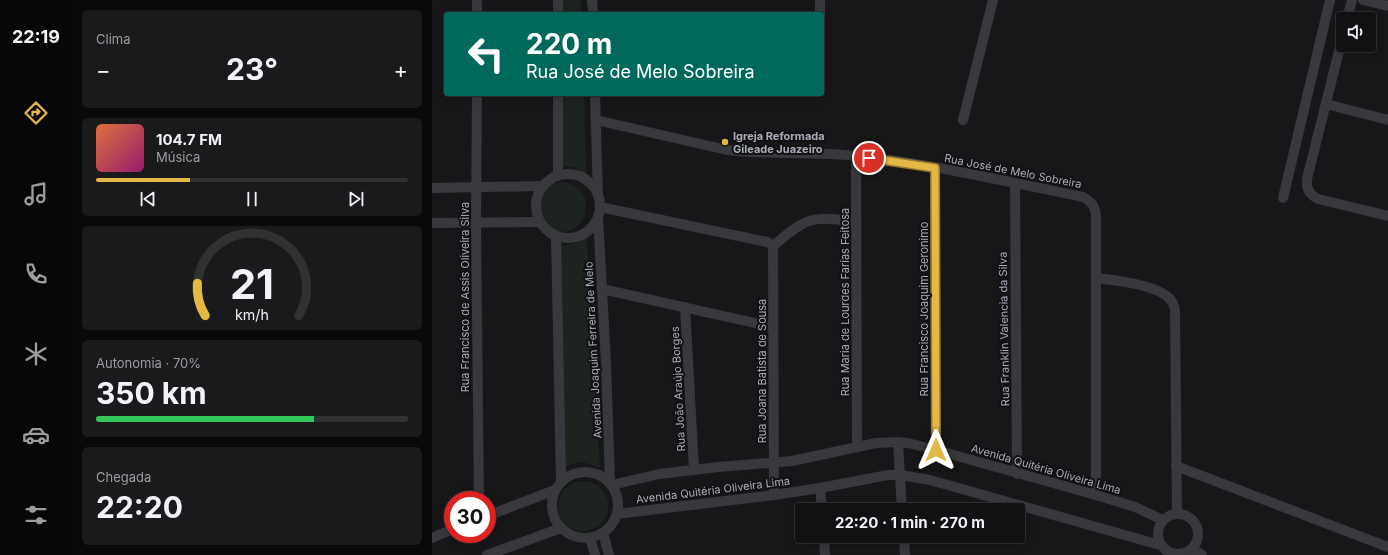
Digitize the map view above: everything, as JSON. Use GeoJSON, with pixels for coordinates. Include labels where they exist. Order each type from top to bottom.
{"type":"FeatureCollection","features":[{"type":"Feature","properties":{"kind":"street"},"geometry":{"type":"LineString","coordinates":[[477,0],[477,12]]}},
{"type":"Feature","properties":{"kind":"street"},"geometry":{"type":"LineString","coordinates":[[558,0],[558,12]]}},
{"type":"Feature","properties":{"kind":"street"},"geometry":{"type":"LineString","coordinates":[[592,0],[593,12]]}},
{"type":"Feature","properties":{"kind":"street"},"geometry":{"type":"LineString","coordinates":[[820,0],[820,12]]}},
{"type":"Feature","properties":{"kind":"street"},"geometry":{"type":"LineString","coordinates":[[963,120],[993,0]]}},
{"type":"Feature","properties":{"kind":"street"},"geometry":{"type":"LineString","coordinates":[[1283,198],[1330,0]]}},
{"type":"Feature","properties":{"kind":"street"},"geometry":{"type":"LineString","coordinates":[[1349,12],[1352,0]]}},
{"type":"Feature","properties":{"kind":"street"},"geometry":{"type":"LineString","coordinates":[[1363,0],[1388,6]]}},
{"type":"Feature","properties":{"kind":"street"},"geometry":{"type":"LineString","coordinates":[[1339,52],[1306,179],[1307,189],[1309,193],[1318,199],[1388,216]]}},
{"type":"Feature","properties":{"kind":"street","name":"Rua Francisco de Assis Oliveira Silva"},"geometry":{"type":"LineString","coordinates":[[477,96],[476,222],[479,491]]}},
{"type":"Feature","properties":{"kind":"street"},"geometry":{"type":"LineString","coordinates":[[558,96],[558,176]]}},
{"type":"Feature","properties":{"kind":"street"},"geometry":{"type":"LineString","coordinates":[[595,96],[599,212],[593,226],[586,233],[577,237],[566,238],[556,236],[547,230],[540,222],[536,213],[538,194],[543,186],[558,176],[571,175],[582,178],[592,185],[598,196]]}},
{"type":"Feature","properties":{"kind":"street"},"geometry":{"type":"LineString","coordinates":[[1326,104],[1388,120]]}},
{"type":"Feature","properties":{"kind":"street","name":"Rua José de Melo Sobreira"},"geometry":{"type":"LineString","coordinates":[[596,120],[707,146],[747,153],[856,156],[935,168],[1015,183],[1083,197],[1091,201],[1095,208],[1096,216],[1096,496]]}},
{"type":"Feature","properties":{"kind":"street","name":"Rua Maria de Lourdes Farias Feitosa"},"geometry":{"type":"LineString","coordinates":[[856,156],[857,447]]}},
{"type":"Feature","properties":{"kind":"street","name":"Rua Francisco Joaquim Geronimo"},"geometry":{"type":"LineString","coordinates":[[935,168],[936,450]]}},
{"type":"Feature","properties":{"kind":"street","name":"Rua Franklin Valencia da Silva"},"geometry":{"type":"LineString","coordinates":[[1015,183],[1018,474]]}},
{"type":"Feature","properties":{"kind":"street"},"geometry":{"type":"LineString","coordinates":[[432,188],[543,186]]}},
{"type":"Feature","properties":{"kind":"street"},"geometry":{"type":"LineString","coordinates":[[599,212],[767,242],[772,246],[794,229],[806,222],[820,219],[856,222]]}},
{"type":"Feature","properties":{"kind":"street","name":"Avenida Joaquim Ferreira de Melo"},"geometry":{"type":"LineString","coordinates":[[599,212],[611,484]]}},
{"type":"Feature","properties":{"kind":"street"},"geometry":{"type":"LineString","coordinates":[[432,223],[540,222]]}},
{"type":"Feature","properties":{"kind":"street"},"geometry":{"type":"LineString","coordinates":[[556,236],[561,481]]}},
{"type":"Feature","properties":{"kind":"street","name":"Rua Joana Batista de Sousa"},"geometry":{"type":"LineString","coordinates":[[772,246],[774,495]]}},
{"type":"Feature","properties":{"kind":"street"},"geometry":{"type":"LineString","coordinates":[[1096,278],[1114,280],[1153,289],[1170,298],[1174,304],[1177,514]]}},
{"type":"Feature","properties":{"kind":"street"},"geometry":{"type":"LineString","coordinates":[[602,289],[773,328]]}},
{"type":"Feature","properties":{"kind":"street","name":"Rua João Araújo Borges"},"geometry":{"type":"LineString","coordinates":[[685,307],[694,469]]}},
{"type":"Feature","properties":{"kind":"street"},"geometry":{"type":"LineString","coordinates":[[898,442],[902,503]]}},
{"type":"Feature","properties":{"kind":"street","name":"Avenida Quitéria Oliveira Lima"},"geometry":{"type":"LineString","coordinates":[[611,484],[659,474],[694,469],[792,461],[876,443],[898,442],[936,450],[1135,507],[1164,520]]}},
{"type":"Feature","properties":{"kind":"street"},"geometry":{"type":"LineString","coordinates":[[1176,466],[1388,548]]}},
{"type":"Feature","properties":{"kind":"street"},"geometry":{"type":"LineString","coordinates":[[580,472],[591,472],[602,476],[611,484],[617,494],[617,514],[613,524],[603,533],[590,538],[577,537],[561,528],[555,519],[552,510],[552,500],[555,490],[561,481],[570,475],[580,472]]}},
{"type":"Feature","properties":{"kind":"street","name":"Avenida Quitéria Oliveira Lima"},"geometry":{"type":"LineString","coordinates":[[617,514],[774,495],[888,475],[900,475],[930,480],[1163,550]]}},
{"type":"Feature","properties":{"kind":"street"},"geometry":{"type":"LineString","coordinates":[[820,488],[821,503]]}},
{"type":"Feature","properties":{"kind":"street"},"geometry":{"type":"LineString","coordinates":[[496,513],[555,490]]}},
{"type":"Feature","properties":{"kind":"street"},"geometry":{"type":"LineString","coordinates":[[1191,552],[1198,537],[1198,530],[1195,523],[1184,515],[1177,514],[1168,517],[1158,529],[1157,534],[1163,550],[1176,555],[1191,552],[1202,555]]}},
{"type":"Feature","properties":{"kind":"street"},"geometry":{"type":"LineString","coordinates":[[487,555],[561,528]]}},
{"type":"Feature","properties":{"kind":"street"},"geometry":{"type":"LineString","coordinates":[[432,538],[444,533]]}},
{"type":"Feature","properties":{"kind":"street"},"geometry":{"type":"LineString","coordinates":[[603,533],[609,555]]}},
{"type":"Feature","properties":{"kind":"street"},"geometry":{"type":"LineString","coordinates":[[590,538],[595,555]]}},
{"type":"Feature","properties":{"kind":"street"},"geometry":{"type":"LineString","coordinates":[[824,543],[825,555]]}},
{"type":"Feature","properties":{"kind":"street"},"geometry":{"type":"LineString","coordinates":[[904,543],[905,555]]}},
{"type":"Feature","properties":{"kind":"shaded area"},"geometry":{"type":"Polygon","coordinates":[[[561,0],[581,0],[582,12],[561,12],[561,0]]]}},
{"type":"Feature","properties":{"kind":"shaded area"},"geometry":{"type":"Polygon","coordinates":[[[561,96],[584,96],[586,178],[575,167],[562,166],[561,96]]]}},
{"type":"Feature","properties":{"kind":"shaded area"},"geometry":{"type":"Polygon","coordinates":[[[556,182],[566,182],[579,189],[586,202],[586,212],[579,225],[566,232],[556,232],[547,228],[540,221],[536,212],[536,202],[540,193],[547,186],[556,182]]]}},
{"type":"Feature","properties":{"kind":"shaded area"},"geometry":{"type":"Polygon","coordinates":[[[587,237],[593,368],[600,468],[581,462],[572,464],[562,469],[559,245],[577,242],[587,237]]]}},
{"type":"Feature","properties":{"kind":"shaded area"},"geometry":{"type":"Polygon","coordinates":[[[578,481],[588,481],[601,488],[608,501],[608,511],[601,524],[588,531],[578,531],[569,527],[562,520],[558,511],[558,501],[562,492],[569,485],[578,481]]]}},
{"type":"Feature","properties":{"kind":"place","name":"Igreja Reformada Gileade Juazeiro"},"geometry":{"type":"Point","coordinates":[725,142]}},
{"type":"Feature","properties":{"kind":"route"},"geometry":{"type":"LineString","coordinates":[[869,158],[935,168],[936,450]]}}]}
